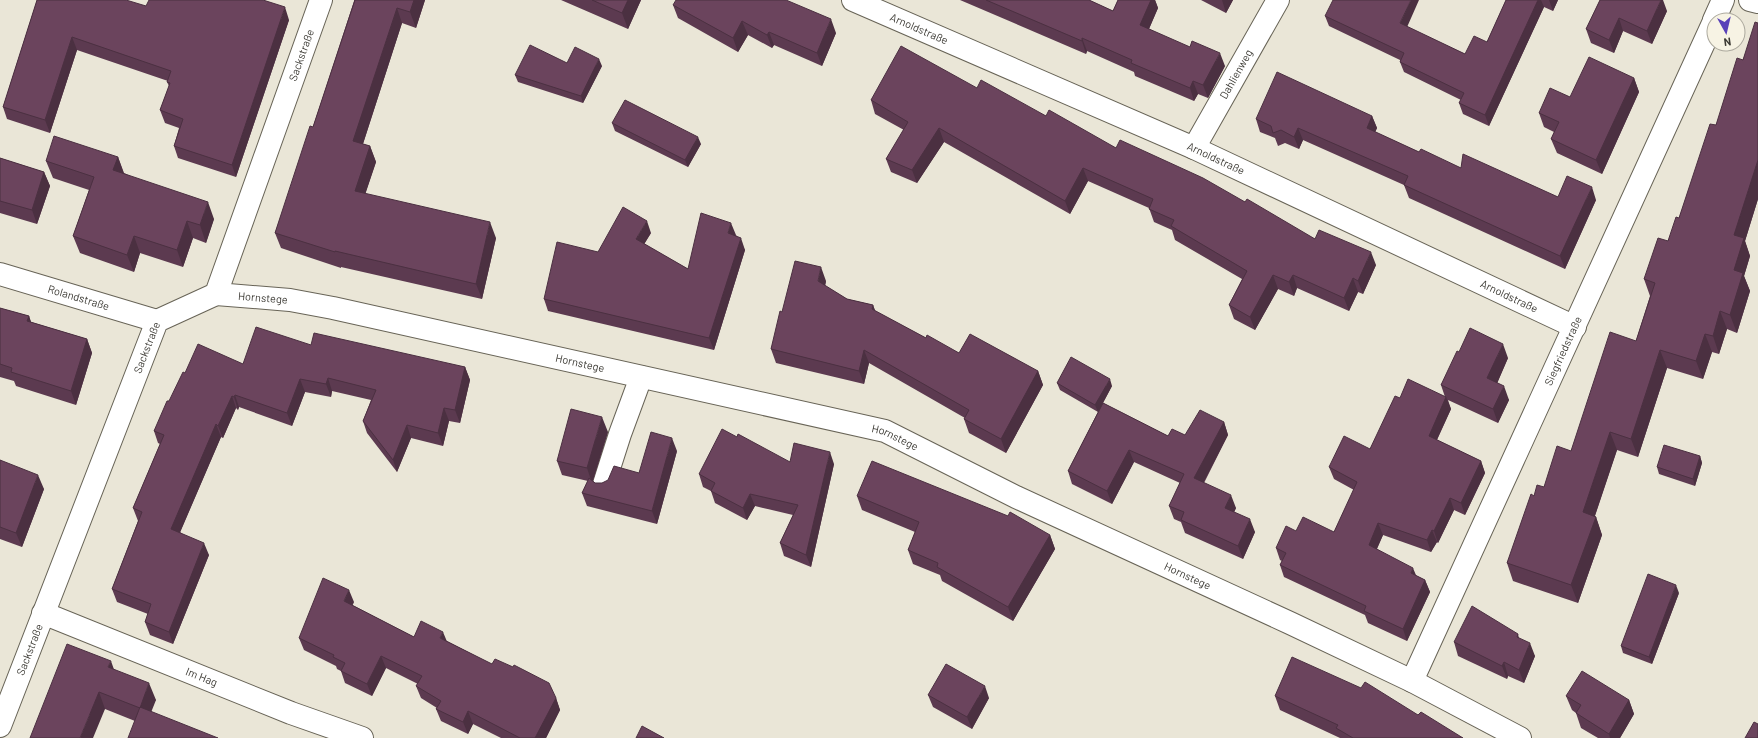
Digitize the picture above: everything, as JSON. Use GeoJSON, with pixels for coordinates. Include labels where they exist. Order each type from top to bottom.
{"type":"FeatureCollection","features":[{"type":"Feature","properties":{"kind":"street","name":"Sackstraße"},"geometry":{"type":"LineString","coordinates":[[0,726],[157,321],[216,294],[321,0]]}},
{"type":"Feature","properties":{"kind":"street","name":"Arnoldstraße"},"geometry":{"type":"LineString","coordinates":[[853,0],[1194,148],[1576,327]]}},
{"type":"Feature","properties":{"kind":"street","name":"Dahlienweg"},"geometry":{"type":"LineString","coordinates":[[1194,148],[1278,0]]}},
{"type":"Feature","properties":{"kind":"street","name":"Siegfriedstraße"},"geometry":{"type":"LineString","coordinates":[[1718,12],[1723,0]]}},
{"type":"Feature","properties":{"kind":"street"},"geometry":{"type":"LineString","coordinates":[[1750,0],[1758,2]]}},
{"type":"Feature","properties":{"kind":"street","name":"Siegfriedstraße"},"geometry":{"type":"LineString","coordinates":[[1412,681],[1576,327],[1706,38]]}},
{"type":"Feature","properties":{"kind":"street","name":"Rolandstraße"},"geometry":{"type":"LineString","coordinates":[[0,274],[157,321]]}},
{"type":"Feature","properties":{"kind":"street","name":"Hornstege"},"geometry":{"type":"LineString","coordinates":[[216,294],[290,300],[333,308],[885,432],[1016,497],[1412,681],[1520,738]]}},
{"type":"Feature","properties":{"kind":"street"},"geometry":{"type":"LineString","coordinates":[[604,484],[620,434],[641,377]]}},
{"type":"Feature","properties":{"kind":"street","name":"Im Hag"},"geometry":{"type":"LineString","coordinates":[[43,613],[292,713],[362,738]]}},
{"type":"Feature","properties":{"kind":"building"},"geometry":{"type":"Polygon","coordinates":[[[37,0],[126,0],[146,6],[149,0],[263,0],[285,7],[232,165],[174,146],[183,119],[160,110],[170,83],[167,82],[171,71],[72,37],[45,120],[3,107],[37,0]]]}},
{"type":"Feature","properties":{"kind":"building"},"geometry":{"type":"Polygon","coordinates":[[[355,0],[414,0],[410,12],[397,8],[353,141],[370,146],[355,191],[490,222],[476,284],[335,252],[275,233],[310,126],[313,127],[355,0]]]}},
{"type":"Feature","properties":{"kind":"building"},"geometry":{"type":"Polygon","coordinates":[[[592,0],[628,0],[622,13],[592,0]]]}},
{"type":"Feature","properties":{"kind":"building"},"geometry":{"type":"Polygon","coordinates":[[[676,0],[786,0],[831,19],[817,53],[769,32],[767,35],[742,21],[733,38],[673,5],[676,0]]]}},
{"type":"Feature","properties":{"kind":"building"},"geometry":{"type":"Polygon","coordinates":[[[986,0],[1089,0],[1113,11],[1118,0],[1151,0],[1140,25],[1190,47],[1192,41],[1220,53],[1203,85],[1193,81],[1190,88],[1131,63],[1132,60],[1082,38],[1082,41],[986,0]]]}},
{"type":"Feature","properties":{"kind":"building"},"geometry":{"type":"Polygon","coordinates":[[[1333,0],[1411,0],[1400,23],[1465,54],[1474,36],[1487,42],[1506,0],[1538,0],[1485,115],[1459,103],[1464,93],[1400,62],[1404,53],[1325,16],[1333,0]]]}},
{"type":"Feature","properties":{"kind":"building"},"geometry":{"type":"Polygon","coordinates":[[[1600,0],[1661,0],[1647,31],[1619,18],[1609,40],[1586,29],[1600,0]]]}},
{"type":"Feature","properties":{"kind":"building"},"geometry":{"type":"Polygon","coordinates":[[[1755,22],[1758,23],[1758,160],[1734,235],[1744,238],[1734,270],[1743,273],[1730,315],[1720,311],[1713,336],[1705,334],[1696,361],[1660,350],[1631,439],[1610,432],[1583,512],[1596,517],[1571,585],[1507,563],[1531,494],[1534,496],[1537,485],[1544,487],[1557,446],[1571,451],[1610,332],[1636,341],[1655,283],[1644,279],[1658,238],[1668,241],[1676,217],[1679,218],[1710,124],[1716,125],[1737,58],[1743,60],[1755,22]]]}},
{"type":"Feature","properties":{"kind":"building"},"geometry":{"type":"Polygon","coordinates":[[[530,45],[567,63],[575,47],[599,59],[581,96],[515,75],[530,45]]]}},
{"type":"Feature","properties":{"kind":"building"},"geometry":{"type":"Polygon","coordinates":[[[901,46],[977,88],[981,80],[1046,116],[1049,110],[1116,148],[1120,140],[1203,178],[1245,202],[1247,199],[1315,239],[1319,230],[1371,252],[1358,281],[1353,278],[1344,298],[1293,275],[1289,282],[1273,275],[1250,317],[1229,305],[1247,271],[1171,226],[1174,220],[1149,209],[1153,199],[1083,168],[1065,201],[939,128],[912,170],[886,159],[908,122],[871,100],[901,46]]]}},
{"type":"Feature","properties":{"kind":"building"},"geometry":{"type":"Polygon","coordinates":[[[1589,57],[1634,78],[1596,160],[1551,139],[1559,122],[1539,113],[1550,88],[1570,97],[1589,57]]]}},
{"type":"Feature","properties":{"kind":"building"},"geometry":{"type":"Polygon","coordinates":[[[1277,72],[1372,116],[1367,128],[1419,152],[1421,149],[1461,168],[1463,154],[1558,197],[1567,176],[1592,187],[1560,256],[1404,185],[1408,176],[1298,128],[1294,137],[1281,130],[1273,133],[1271,126],[1256,119],[1277,72]]]}},
{"type":"Feature","properties":{"kind":"building"},"geometry":{"type":"Polygon","coordinates":[[[625,100],[698,137],[685,160],[612,123],[625,100]]]}},
{"type":"Feature","properties":{"kind":"building"},"geometry":{"type":"Polygon","coordinates":[[[54,136],[118,157],[113,170],[208,202],[200,225],[187,221],[177,250],[134,236],[127,255],[73,236],[94,177],[46,161],[54,136]]]}},
{"type":"Feature","properties":{"kind":"building"},"geometry":{"type":"Polygon","coordinates":[[[0,158],[44,172],[32,210],[0,201],[0,158]]]}},
{"type":"Feature","properties":{"kind":"building"},"geometry":{"type":"Polygon","coordinates":[[[623,207],[647,221],[636,239],[688,269],[701,213],[731,223],[728,233],[741,238],[709,338],[544,299],[557,242],[598,252],[623,207]]]}},
{"type":"Feature","properties":{"kind":"building"},"geometry":{"type":"Polygon","coordinates":[[[795,261],[821,267],[818,281],[847,299],[873,305],[872,309],[926,338],[927,335],[959,353],[970,334],[1038,371],[1001,439],[964,419],[969,410],[864,350],[859,371],[771,349],[780,311],[782,312],[795,261]]]}},
{"type":"Feature","properties":{"kind":"building"},"geometry":{"type":"Polygon","coordinates":[[[0,308],[29,316],[27,321],[87,339],[71,391],[11,372],[12,368],[0,364],[0,308]]]}},
{"type":"Feature","properties":{"kind":"building"},"geometry":{"type":"Polygon","coordinates":[[[256,327],[311,345],[314,333],[465,367],[455,410],[444,408],[438,433],[407,425],[393,460],[363,421],[376,390],[328,378],[326,384],[300,379],[287,413],[235,395],[234,397],[232,396],[218,426],[216,424],[171,529],[204,543],[169,632],[145,622],[151,604],[112,589],[142,512],[133,508],[164,435],[154,431],[167,401],[169,401],[183,372],[185,373],[198,344],[243,364],[256,327]]]}},
{"type":"Feature","properties":{"kind":"building"},"geometry":{"type":"Polygon","coordinates":[[[1470,328],[1503,344],[1487,378],[1504,386],[1493,409],[1441,385],[1470,328]]]}},
{"type":"Feature","properties":{"kind":"building"},"geometry":{"type":"Polygon","coordinates":[[[1071,357],[1110,379],[1095,405],[1057,383],[1071,357]]]}},
{"type":"Feature","properties":{"kind":"building"},"geometry":{"type":"Polygon","coordinates":[[[1408,379],[1446,397],[1429,436],[1481,461],[1461,503],[1450,498],[1434,531],[1432,530],[1427,540],[1378,523],[1369,545],[1413,568],[1411,573],[1425,580],[1403,629],[1364,611],[1366,606],[1280,565],[1286,553],[1276,548],[1286,526],[1296,531],[1303,517],[1334,532],[1357,482],[1329,467],[1344,436],[1370,449],[1395,396],[1400,398],[1408,379]]]}},
{"type":"Feature","properties":{"kind":"building"},"geometry":{"type":"Polygon","coordinates":[[[1103,403],[1168,436],[1172,429],[1185,435],[1200,410],[1224,422],[1194,478],[1231,495],[1225,508],[1250,519],[1238,546],[1181,520],[1184,512],[1169,506],[1184,474],[1129,450],[1107,491],[1068,471],[1103,403]]]}},
{"type":"Feature","properties":{"kind":"building"},"geometry":{"type":"Polygon","coordinates":[[[571,409],[602,417],[587,468],[557,461],[571,409]]]}},
{"type":"Feature","properties":{"kind":"building"},"geometry":{"type":"Polygon","coordinates":[[[722,429],[737,437],[738,434],[790,462],[794,443],[830,452],[806,555],[780,543],[798,505],[750,494],[743,508],[711,491],[715,483],[699,474],[722,429]]]}},
{"type":"Feature","properties":{"kind":"building"},"geometry":{"type":"Polygon","coordinates":[[[651,432],[672,438],[652,511],[582,493],[589,478],[595,483],[602,483],[608,480],[614,466],[639,473],[651,432]]]}},
{"type":"Feature","properties":{"kind":"building"},"geometry":{"type":"Polygon","coordinates":[[[1664,445],[1700,456],[1693,479],[1657,467],[1664,445]]]}},
{"type":"Feature","properties":{"kind":"building"},"geometry":{"type":"Polygon","coordinates":[[[0,460],[38,475],[16,533],[0,527],[0,460]]]}},
{"type":"Feature","properties":{"kind":"building"},"geometry":{"type":"Polygon","coordinates":[[[872,461],[1008,516],[1010,512],[1050,535],[1008,607],[937,567],[938,563],[908,550],[919,522],[857,496],[872,461]]]}},
{"type":"Feature","properties":{"kind":"building"},"geometry":{"type":"Polygon","coordinates":[[[1648,574],[1676,585],[1649,657],[1621,646],[1648,574]]]}},
{"type":"Feature","properties":{"kind":"building"},"geometry":{"type":"Polygon","coordinates":[[[323,578],[349,590],[344,601],[414,637],[421,621],[443,632],[440,638],[492,664],[495,659],[513,667],[514,665],[549,683],[556,698],[535,738],[520,738],[468,711],[463,722],[436,709],[441,701],[416,686],[422,676],[381,656],[367,684],[341,671],[345,663],[333,657],[334,655],[299,638],[323,578]]]}},
{"type":"Feature","properties":{"kind":"building"},"geometry":{"type":"Polygon","coordinates":[[[1472,606],[1518,634],[1517,637],[1530,643],[1519,670],[1504,662],[1502,666],[1454,642],[1472,606]]]}},
{"type":"Feature","properties":{"kind":"building"},"geometry":{"type":"Polygon","coordinates":[[[67,644],[111,661],[108,667],[149,683],[140,708],[99,692],[80,738],[30,738],[67,644]]]}},
{"type":"Feature","properties":{"kind":"building"},"geometry":{"type":"Polygon","coordinates":[[[1292,657],[1361,688],[1365,682],[1418,715],[1421,712],[1463,738],[1353,738],[1336,728],[1338,725],[1275,696],[1292,657]]]}},
{"type":"Feature","properties":{"kind":"building"},"geometry":{"type":"Polygon","coordinates":[[[946,664],[985,686],[967,717],[928,695],[946,664]]]}},
{"type":"Feature","properties":{"kind":"building"},"geometry":{"type":"Polygon","coordinates":[[[1582,671],[1629,700],[1609,734],[1576,713],[1581,705],[1566,696],[1582,671]]]}},
{"type":"Feature","properties":{"kind":"building"},"geometry":{"type":"Polygon","coordinates":[[[140,707],[218,738],[128,738],[140,707]]]}},
{"type":"Feature","properties":{"kind":"building"},"geometry":{"type":"Polygon","coordinates":[[[1754,722],[1758,724],[1758,738],[1745,738],[1754,722]]]}},
{"type":"Feature","properties":{"kind":"building"},"geometry":{"type":"Polygon","coordinates":[[[642,726],[664,738],[636,738],[642,726]]]}}]}
